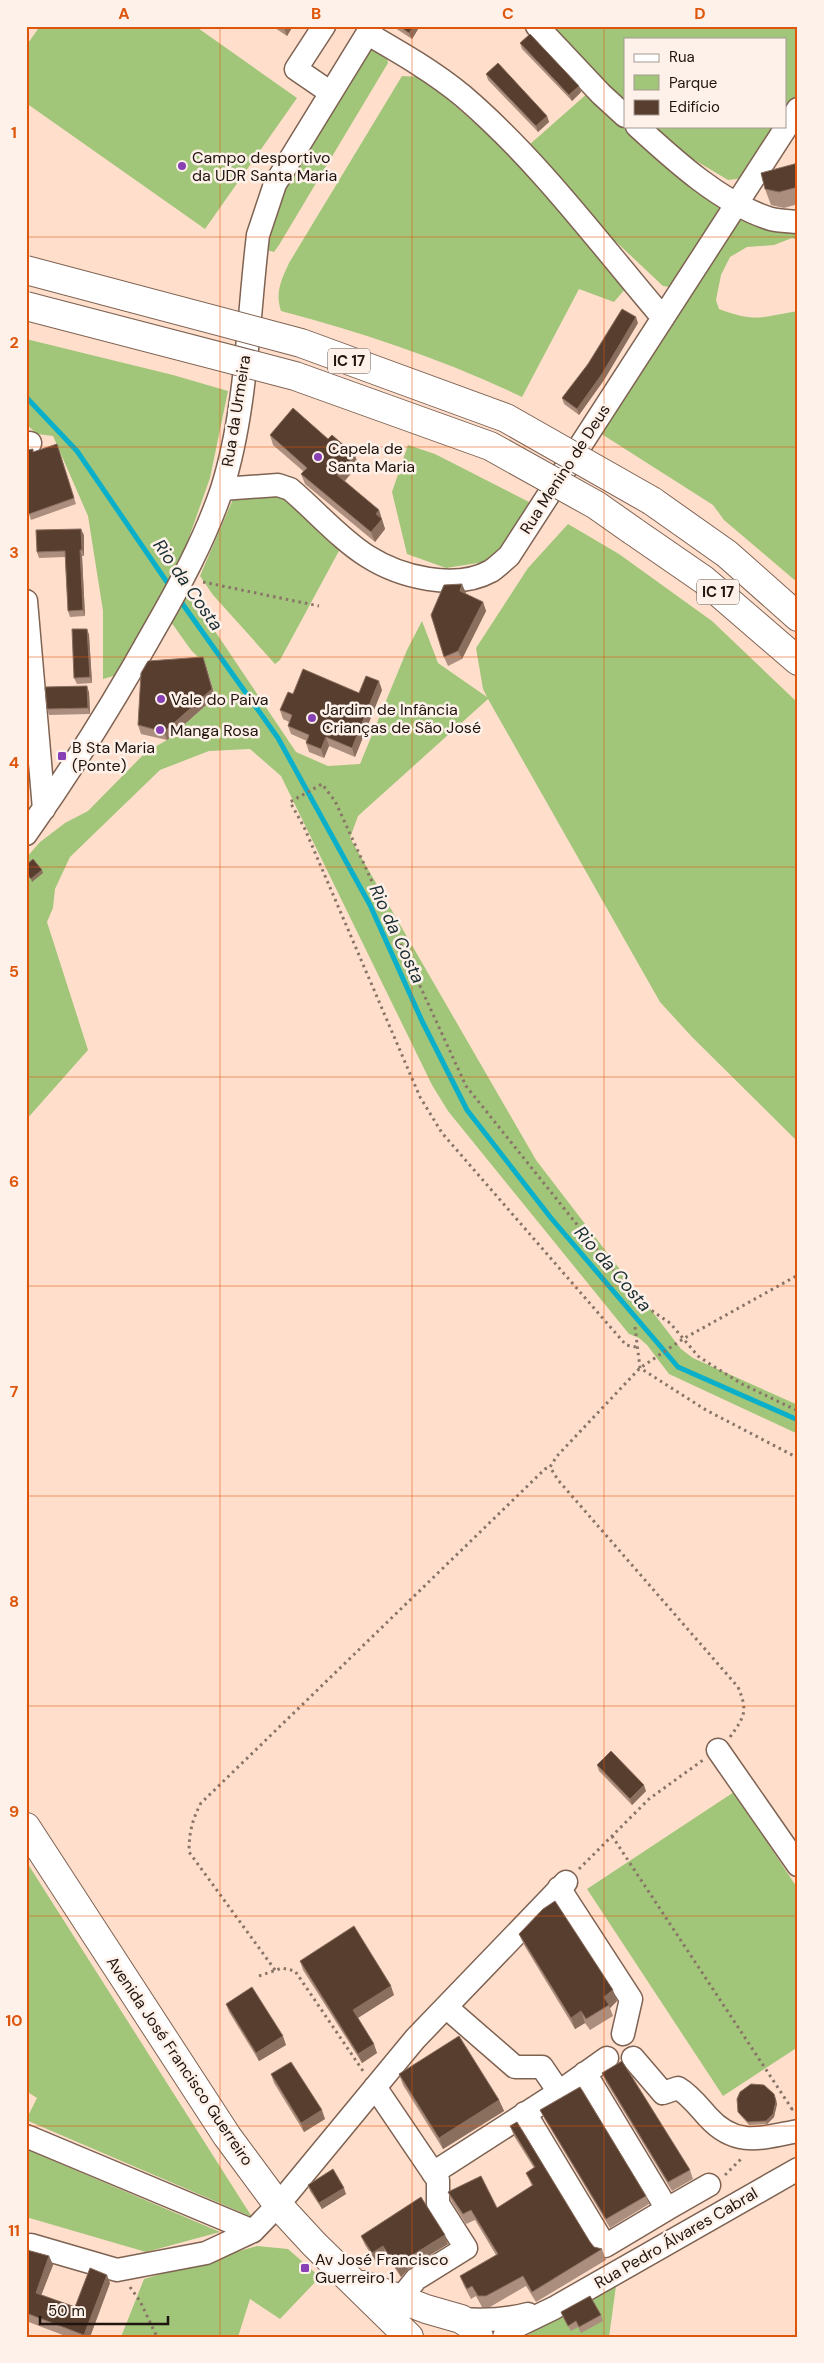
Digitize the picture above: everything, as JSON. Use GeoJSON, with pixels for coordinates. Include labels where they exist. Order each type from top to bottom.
{"type":"FeatureCollection","features":[{"type":"Feature","properties":{"kind":"main road","name":"IC 17"},"geometry":{"type":"LineString","coordinates":[[26,270],[301,343],[506,418],[652,501],[727,554],[798,617]]}},
{"type":"Feature","properties":{"kind":"main road","name":"IC 17"},"geometry":{"type":"LineString","coordinates":[[26,306],[295,376],[490,446],[596,505],[634,531],[704,580],[798,661]]}},
{"type":"Feature","properties":{"kind":"main road","name":"Avenida José Francisco Guerreiro"},"geometry":{"type":"LineString","coordinates":[[26,1827],[227,2136],[278,2205],[314,2244],[354,2281],[409,2337]]}},
{"type":"Feature","properties":{"kind":"main road"},"geometry":{"type":"LineString","coordinates":[[354,2281],[463,2324]]}},
{"type":"Feature","properties":{"kind":"main road"},"geometry":{"type":"LineString","coordinates":[[418,2337],[424,2327],[432,2322],[463,2324]]}},
{"type":"Feature","properties":{"kind":"street"},"geometry":{"type":"LineString","coordinates":[[324,26],[296,69],[332,93]]}},
{"type":"Feature","properties":{"kind":"street"},"geometry":{"type":"LineString","coordinates":[[537,26],[601,94],[624,115]]}},
{"type":"Feature","properties":{"kind":"street"},"geometry":{"type":"LineString","coordinates":[[370,30],[462,96],[522,152],[663,318]]}},
{"type":"Feature","properties":{"kind":"street","name":"Rua da Urmeira"},"geometry":{"type":"LineString","coordinates":[[26,834],[68,774],[165,612],[222,489],[235,434],[258,235],[264,212],[275,184],[370,30]]}},
{"type":"Feature","properties":{"kind":"street","name":"Rua Menino de Deus"},"geometry":{"type":"LineString","coordinates":[[786,127],[798,109]]}},
{"type":"Feature","properties":{"kind":"street"},"geometry":{"type":"LineString","coordinates":[[638,128],[666,154],[722,195],[772,219],[798,222]]}},
{"type":"Feature","properties":{"kind":"street","name":"Rua Menino de Deus"},"geometry":{"type":"LineString","coordinates":[[222,489],[278,485],[290,489],[366,556],[388,568],[421,579],[445,581],[490,571],[509,556],[786,128]]}},
{"type":"Feature","properties":{"kind":"street"},"geometry":{"type":"LineString","coordinates":[[26,601],[44,809]]}},
{"type":"Feature","properties":{"kind":"street"},"geometry":{"type":"LineString","coordinates":[[718,1750],[798,1865]]}},
{"type":"Feature","properties":{"kind":"street"},"geometry":{"type":"LineString","coordinates":[[31,2244],[116,2270],[206,2252],[253,2231],[278,2205],[415,2039],[563,1885],[631,1999],[623,2034]]}},
{"type":"Feature","properties":{"kind":"street"},"geometry":{"type":"LineString","coordinates":[[446,2007],[515,2067],[542,2067],[559,2092]]}},
{"type":"Feature","properties":{"kind":"street"},"geometry":{"type":"LineString","coordinates":[[623,2034],[633,2041],[635,2046],[633,2058],[628,2062],[617,2065],[607,2058],[605,2046],[611,2036],[623,2034]]}},
{"type":"Feature","properties":{"kind":"street"},"geometry":{"type":"LineString","coordinates":[[433,2173],[559,2092],[607,2058]]}},
{"type":"Feature","properties":{"kind":"street"},"geometry":{"type":"LineString","coordinates":[[633,2058],[663,2093],[678,2088],[687,2093],[713,2123],[733,2136],[750,2140],[798,2131]]}},
{"type":"Feature","properties":{"kind":"street"},"geometry":{"type":"LineString","coordinates":[[585,2073],[667,2208]]}},
{"type":"Feature","properties":{"kind":"street"},"geometry":{"type":"LineString","coordinates":[[375,2087],[438,2180],[438,2204],[466,2248],[416,2279],[400,2299]]}},
{"type":"Feature","properties":{"kind":"street"},"geometry":{"type":"LineString","coordinates":[[525,2114],[605,2246],[709,2185]]}},
{"type":"Feature","properties":{"kind":"street"},"geometry":{"type":"LineString","coordinates":[[26,2136],[253,2231]]}},
{"type":"Feature","properties":{"kind":"street","name":"Rua Pedro Álvares Cabral"},"geometry":{"type":"LineString","coordinates":[[554,2308],[798,2169]]}},
{"type":"Feature","properties":{"kind":"street"},"geometry":{"type":"LineString","coordinates":[[463,2324],[506,2320],[554,2308]]}},
{"type":"Feature","properties":{"kind":"street"},"geometry":{"type":"LineString","coordinates":[[504,2337],[519,2325],[554,2308]]}},
{"type":"Feature","properties":{"kind":"path"},"geometry":{"type":"LineString","coordinates":[[207,582],[319,606]]}},
{"type":"Feature","properties":{"kind":"path"},"geometry":{"type":"LineString","coordinates":[[636,1347],[626,1345],[442,1133],[420,1097],[308,836],[290,802],[322,784],[335,801],[466,1086],[639,1302],[670,1323],[682,1340],[698,1356],[742,1384],[798,1410]]}},
{"type":"Feature","properties":{"kind":"path"},"geometry":{"type":"LineString","coordinates":[[275,1970],[190,1852],[189,1836],[192,1821],[201,1804],[545,1469],[550,1467],[557,1456],[640,1368],[682,1340],[798,1275]]}},
{"type":"Feature","properties":{"kind":"path"},"geometry":{"type":"LineString","coordinates":[[635,1327],[640,1368],[706,1410],[798,1458]]}},
{"type":"Feature","properties":{"kind":"path"},"geometry":{"type":"LineString","coordinates":[[550,1467],[558,1480],[738,1687],[745,1704],[743,1718],[725,1745],[650,1799],[621,1825],[563,1885]]}},
{"type":"Feature","properties":{"kind":"path"},"geometry":{"type":"LineString","coordinates":[[612,1836],[792,2109]]}},
{"type":"Feature","properties":{"kind":"path"},"geometry":{"type":"LineString","coordinates":[[260,1976],[275,1970],[288,1968],[295,1971],[375,2087]]}},
{"type":"Feature","properties":{"kind":"path"},"geometry":{"type":"LineString","coordinates":[[709,2185],[729,2172],[764,2138]]}},
{"type":"Feature","properties":{"kind":"path"},"geometry":{"type":"LineString","coordinates":[[116,2270],[140,2301],[157,2337]]}},
{"type":"Feature","properties":{"kind":"green space","name":"Campo desportivo da UDR Santa Maria"},"geometry":{"type":"Polygon","coordinates":[[[40,26],[195,26],[297,98],[205,229],[26,103],[26,46],[40,26]]]}},
{"type":"Feature","properties":{"kind":"green space"},"geometry":{"type":"Polygon","coordinates":[[[547,26],[798,26],[798,92],[786,110],[786,38],[624,38],[624,103],[547,26]]]}},
{"type":"Feature","properties":{"kind":"green space"},"geometry":{"type":"Polygon","coordinates":[[[371,48],[386,51],[388,63],[279,245],[274,252],[267,250],[269,228],[283,194],[371,48]]]}},
{"type":"Feature","properties":{"kind":"green space"},"geometry":{"type":"Polygon","coordinates":[[[402,76],[422,77],[532,173],[626,288],[614,302],[579,289],[522,397],[464,371],[404,348],[281,311],[279,292],[281,281],[289,263],[402,76]]]}},
{"type":"Feature","properties":{"kind":"green space"},"geometry":{"type":"Polygon","coordinates":[[[589,92],[624,125],[624,128],[627,128],[726,209],[670,287],[663,286],[596,223],[529,145],[589,92]]]}},
{"type":"Feature","properties":{"kind":"green space"},"geometry":{"type":"Polygon","coordinates":[[[651,128],[775,128],[745,175],[737,179],[728,180],[673,147],[651,128]]]}},
{"type":"Feature","properties":{"kind":"green space"},"geometry":{"type":"Polygon","coordinates":[[[740,216],[783,232],[798,234],[798,240],[792,238],[774,245],[747,247],[730,257],[721,275],[716,300],[719,309],[742,316],[766,317],[798,311],[798,583],[724,520],[713,505],[600,433],[740,216]]]}},
{"type":"Feature","properties":{"kind":"green space"},"geometry":{"type":"Polygon","coordinates":[[[26,339],[173,375],[228,391],[210,478],[180,563],[117,675],[103,679],[103,611],[88,516],[53,436],[37,434],[26,424],[26,339]]]}},
{"type":"Feature","properties":{"kind":"green space"},"geometry":{"type":"Polygon","coordinates":[[[408,445],[435,454],[529,502],[507,542],[484,562],[446,568],[407,554],[392,492],[408,445]]]}},
{"type":"Feature","properties":{"kind":"green space"},"geometry":{"type":"Polygon","coordinates":[[[261,493],[285,497],[340,549],[280,660],[275,664],[213,595],[200,576],[233,499],[261,493]]]}},
{"type":"Feature","properties":{"kind":"green space"},"geometry":{"type":"Polygon","coordinates":[[[568,524],[619,554],[712,621],[798,703],[798,1142],[692,1037],[660,1002],[488,699],[358,816],[350,838],[536,1160],[681,1349],[693,1358],[798,1405],[798,1434],[669,1374],[647,1345],[639,1338],[629,1334],[448,1111],[432,1085],[281,776],[250,749],[209,751],[160,770],[70,857],[55,889],[53,908],[47,922],[88,1050],[26,1120],[26,858],[40,842],[65,823],[88,811],[146,752],[167,740],[215,697],[206,665],[191,650],[171,622],[188,591],[296,752],[328,766],[360,764],[407,650],[422,621],[438,663],[487,697],[483,689],[476,648],[528,568],[568,524]]]}},
{"type":"Feature","properties":{"kind":"green space"},"geometry":{"type":"Polygon","coordinates":[[[734,1792],[798,1889],[798,2047],[723,2096],[587,1889],[734,1792]]]}},
{"type":"Feature","properties":{"kind":"green space"},"geometry":{"type":"Polygon","coordinates":[[[26,1861],[252,2217],[26,2120],[37,2098],[26,2091],[26,1861]]]}},
{"type":"Feature","properties":{"kind":"green space"},"geometry":{"type":"Polygon","coordinates":[[[26,2149],[220,2232],[146,2252],[26,2217],[26,2149]]]}},
{"type":"Feature","properties":{"kind":"green space"},"geometry":{"type":"Polygon","coordinates":[[[257,2246],[288,2249],[320,2277],[280,2319],[250,2299],[238,2337],[121,2337],[144,2279],[257,2246]]]}},
{"type":"Feature","properties":{"kind":"green space"},"geometry":{"type":"Polygon","coordinates":[[[616,2286],[609,2337],[524,2337],[616,2286]]]}},
{"type":"Feature","properties":{"kind":"building"},"geometry":{"type":"Polygon","coordinates":[[[399,26],[414,26],[409,33],[399,26]]]}},
{"type":"Feature","properties":{"kind":"building"},"geometry":{"type":"Polygon","coordinates":[[[530,34],[579,86],[569,95],[520,43],[530,34]]]}},
{"type":"Feature","properties":{"kind":"building"},"geometry":{"type":"Polygon","coordinates":[[[498,63],[547,116],[536,126],[486,74],[498,63]]]}},
{"type":"Feature","properties":{"kind":"building"},"geometry":{"type":"Polygon","coordinates":[[[798,163],[798,187],[779,192],[765,189],[761,173],[798,163]]]}},
{"type":"Feature","properties":{"kind":"building"},"geometry":{"type":"Polygon","coordinates":[[[622,309],[636,317],[602,374],[577,409],[562,398],[588,364],[622,309]]]}},
{"type":"Feature","properties":{"kind":"building"},"geometry":{"type":"Polygon","coordinates":[[[293,408],[328,439],[332,435],[355,455],[337,475],[379,510],[376,514],[382,519],[371,532],[301,474],[307,468],[270,435],[293,408]]]}},
{"type":"Feature","properties":{"kind":"building"},"geometry":{"type":"Polygon","coordinates":[[[57,444],[74,498],[29,514],[26,505],[26,450],[33,449],[33,452],[57,444]]]}},
{"type":"Feature","properties":{"kind":"building"},"geometry":{"type":"Polygon","coordinates":[[[81,529],[82,550],[80,550],[83,610],[68,611],[65,551],[37,552],[36,530],[81,529]]]}},
{"type":"Feature","properties":{"kind":"building"},"geometry":{"type":"Polygon","coordinates":[[[462,584],[460,591],[483,602],[458,651],[444,657],[431,615],[444,585],[462,584]]]}},
{"type":"Feature","properties":{"kind":"building"},"geometry":{"type":"Polygon","coordinates":[[[72,629],[87,629],[90,677],[74,678],[72,629]]]}},
{"type":"Feature","properties":{"kind":"building"},"geometry":{"type":"Polygon","coordinates":[[[203,657],[212,689],[164,732],[138,725],[141,673],[148,661],[203,657]]]}},
{"type":"Feature","properties":{"kind":"building"},"geometry":{"type":"Polygon","coordinates":[[[303,669],[359,693],[366,676],[379,681],[352,748],[326,737],[321,749],[306,743],[309,735],[288,726],[292,715],[280,710],[288,692],[293,694],[303,669]]]}},
{"type":"Feature","properties":{"kind":"building"},"geometry":{"type":"Polygon","coordinates":[[[87,686],[88,708],[47,709],[45,687],[87,686]]]}},
{"type":"Feature","properties":{"kind":"building"},"geometry":{"type":"Polygon","coordinates":[[[33,859],[42,870],[31,879],[26,873],[26,865],[33,859]]]}},
{"type":"Feature","properties":{"kind":"building"},"geometry":{"type":"Polygon","coordinates":[[[611,1751],[644,1785],[630,1799],[597,1765],[611,1751]]]}},
{"type":"Feature","properties":{"kind":"building"},"geometry":{"type":"Polygon","coordinates":[[[555,1901],[613,1990],[604,1997],[609,2005],[586,2019],[581,2011],[571,2018],[519,1934],[543,1909],[555,1901]]]}},
{"type":"Feature","properties":{"kind":"building"},"geometry":{"type":"Polygon","coordinates":[[[354,1926],[391,1986],[353,2010],[374,2044],[358,2054],[300,1961],[354,1926]]]}},
{"type":"Feature","properties":{"kind":"building"},"geometry":{"type":"Polygon","coordinates":[[[252,1987],[283,2036],[256,2053],[226,2004],[252,1987]]]}},
{"type":"Feature","properties":{"kind":"building"},"geometry":{"type":"Polygon","coordinates":[[[459,2036],[499,2100],[439,2138],[399,2074],[459,2036]]]}},
{"type":"Feature","properties":{"kind":"building"},"geometry":{"type":"Polygon","coordinates":[[[622,2061],[690,2170],[668,2182],[602,2073],[622,2061]]]}},
{"type":"Feature","properties":{"kind":"building"},"geometry":{"type":"Polygon","coordinates":[[[291,2062],[322,2110],[301,2123],[271,2074],[291,2062]]]}},
{"type":"Feature","properties":{"kind":"building"},"geometry":{"type":"Polygon","coordinates":[[[751,2084],[764,2085],[774,2094],[776,2101],[773,2114],[766,2121],[748,2122],[738,2112],[737,2099],[740,2092],[751,2084]]]}},
{"type":"Feature","properties":{"kind":"building"},"geometry":{"type":"Polygon","coordinates":[[[580,2087],[646,2196],[606,2219],[540,2110],[580,2087]]]}},
{"type":"Feature","properties":{"kind":"building"},"geometry":{"type":"Polygon","coordinates":[[[517,2122],[590,2242],[594,2247],[602,2249],[532,2292],[523,2276],[486,2296],[478,2296],[472,2286],[467,2289],[460,2276],[498,2254],[471,2210],[463,2214],[448,2192],[481,2176],[497,2208],[533,2185],[526,2173],[535,2167],[510,2126],[517,2122]]]}},
{"type":"Feature","properties":{"kind":"building"},"geometry":{"type":"Polygon","coordinates":[[[333,2169],[344,2188],[319,2203],[308,2185],[333,2169]]]}},
{"type":"Feature","properties":{"kind":"building"},"geometry":{"type":"Polygon","coordinates":[[[421,2197],[445,2235],[406,2259],[397,2269],[383,2246],[372,2253],[361,2236],[421,2197]]]}},
{"type":"Feature","properties":{"kind":"building"},"geometry":{"type":"Polygon","coordinates":[[[27,2250],[49,2256],[36,2293],[75,2307],[90,2268],[107,2275],[84,2335],[26,2313],[27,2250]]]}},
{"type":"Feature","properties":{"kind":"building"},"geometry":{"type":"Polygon","coordinates":[[[590,2296],[601,2315],[579,2327],[576,2321],[568,2326],[561,2312],[590,2296]]]}},
{"type":"Feature","properties":{"kind":"waterway","name":"Rio da Costa"},"geometry":{"type":"LineString","coordinates":[[26,397],[77,451],[171,588]]}},
{"type":"Feature","properties":{"kind":"waterway","name":"Rio da Costa"},"geometry":{"type":"LineString","coordinates":[[179,599],[278,738],[370,905],[422,1021],[467,1110],[551,1218],[678,1367],[798,1420]]}},
{"type":"Feature","properties":{"kind":"place","name":"Campo desportivo da UDR Santa Maria"},"geometry":{"type":"Point","coordinates":[182,166]}},
{"type":"Feature","properties":{"kind":"place","name":"Capela de Santa Maria"},"geometry":{"type":"Point","coordinates":[318,457]}},
{"type":"Feature","properties":{"kind":"place","name":"Vale do Paiva"},"geometry":{"type":"Point","coordinates":[161,699]}},
{"type":"Feature","properties":{"kind":"place","name":"Jardim de Infância Crianças de São José"},"geometry":{"type":"Point","coordinates":[312,718]}},
{"type":"Feature","properties":{"kind":"place","name":"Manga Rosa"},"geometry":{"type":"Point","coordinates":[160,730]}},
{"type":"Feature","properties":{"kind":"place","name":"B Sta Maria (Ponte)"},"geometry":{"type":"Point","coordinates":[62,756]}},
{"type":"Feature","properties":{"kind":"place","name":"Av José Francisco Guerreiro 1"},"geometry":{"type":"Point","coordinates":[305,2268]}}]}
